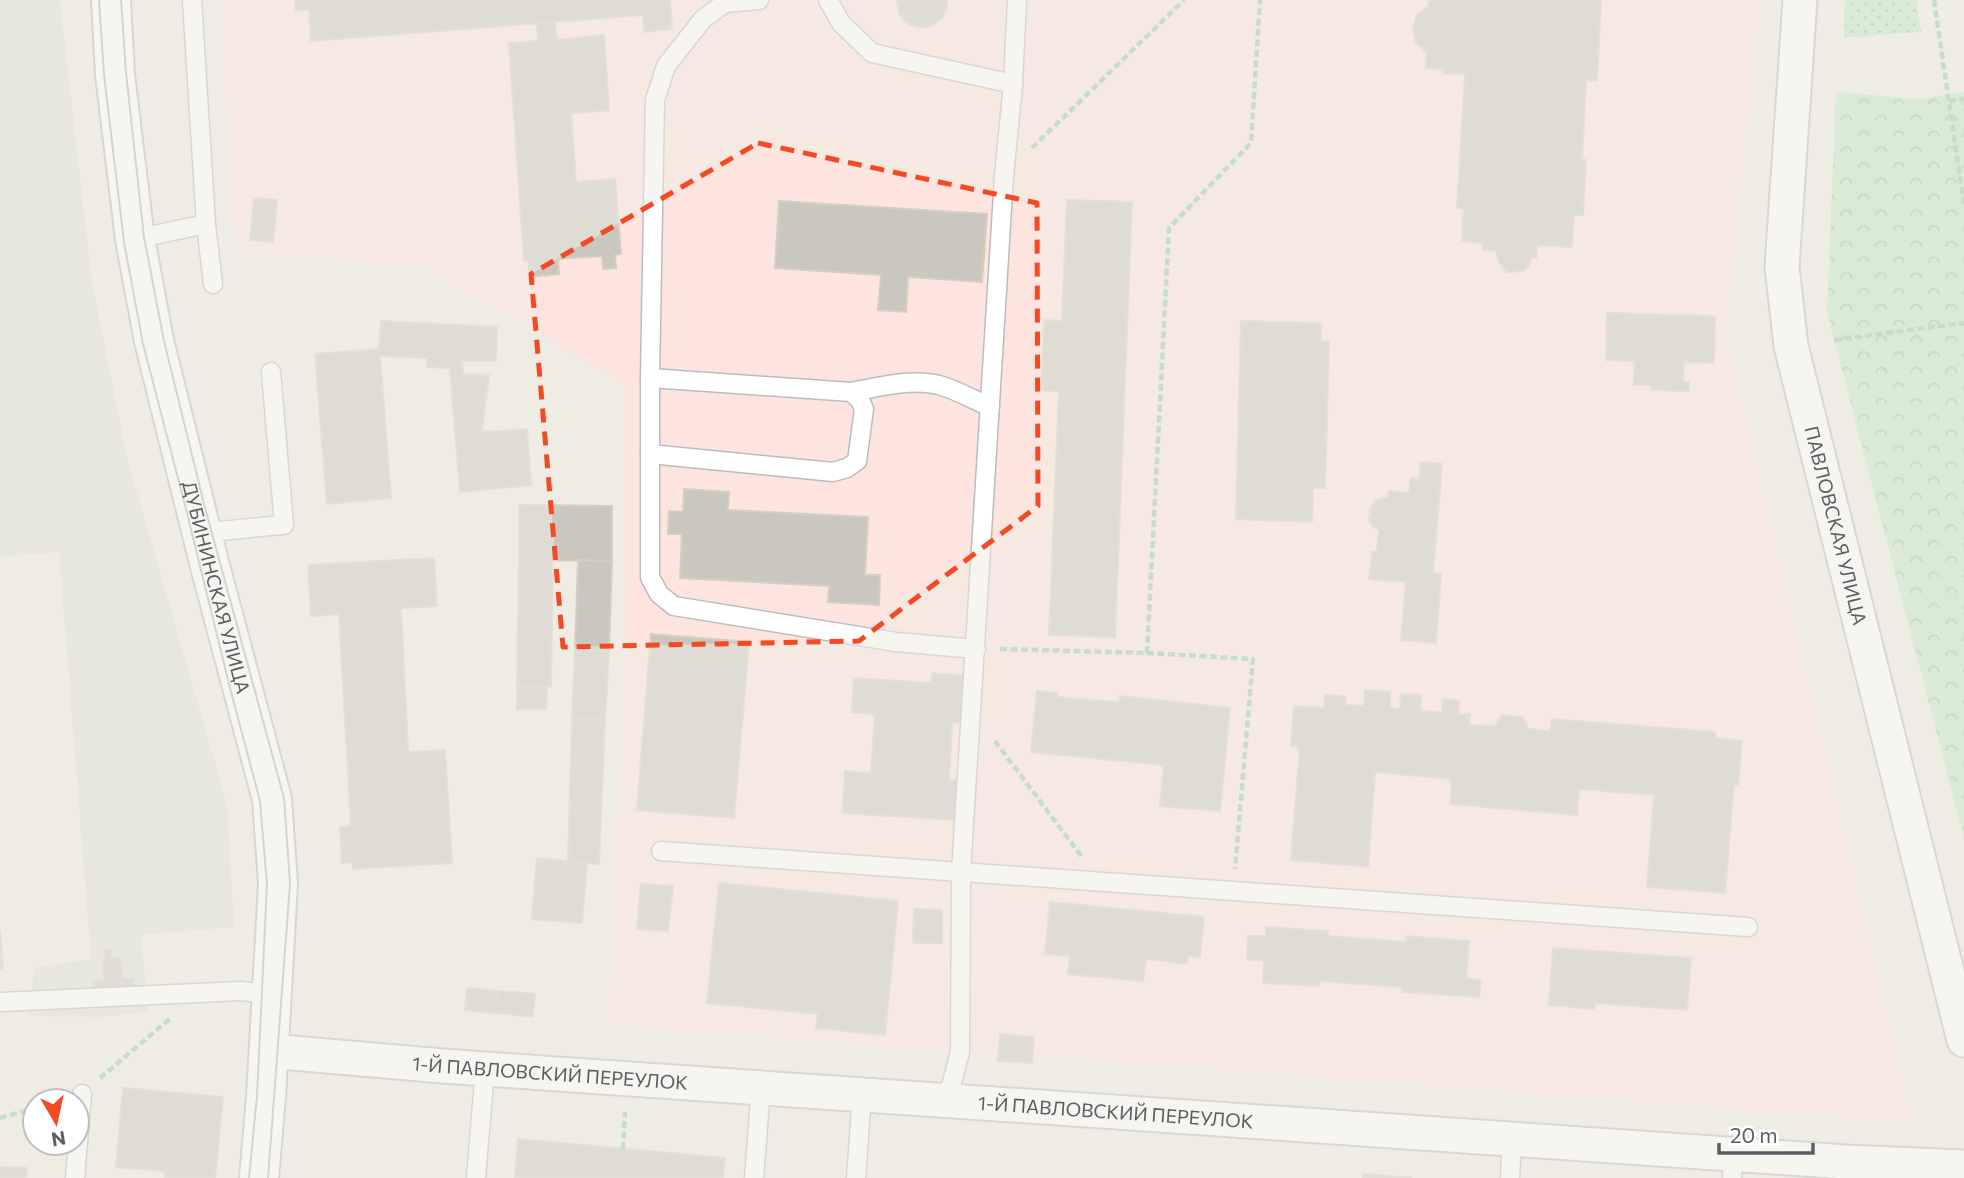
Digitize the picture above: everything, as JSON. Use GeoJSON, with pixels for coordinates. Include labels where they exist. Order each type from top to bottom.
{"type":"FeatureCollection","features":[{"type":"Feature","properties":{"kind":"main road","name":"ДУБИНИНСКАЯ УЛИЦА"},"geometry":{"type":"LineString","coordinates":[[111,0],[115,75],[135,239],[153,341],[272,799],[278,884],[259,1178]]}},
{"type":"Feature","properties":{"kind":"street","name":"ПАВЛОВСКАЯ УЛИЦА"},"geometry":{"type":"LineString","coordinates":[[1800,0],[1782,267],[1791,346],[1964,1040]]}},
{"type":"Feature","properties":{"kind":"street","name":"1-Й ПАВЛОВСКИЙ ПЕРЕУЛОК"},"geometry":{"type":"LineString","coordinates":[[269,1051],[485,1069],[1513,1140],[1733,1166],[1847,1170],[1964,1167]]}},
{"type":"Feature","properties":{"kind":"lane"},"geometry":{"type":"LineString","coordinates":[[192,0],[206,224],[213,284]]}},
{"type":"Feature","properties":{"kind":"lane"},"geometry":{"type":"LineString","coordinates":[[759,0],[725,3],[703,19],[666,66],[655,100],[650,577],[659,594],[674,606],[896,642],[976,649]]}},
{"type":"Feature","properties":{"kind":"lane"},"geometry":{"type":"LineString","coordinates":[[828,0],[841,23],[872,53],[1013,84]]}},
{"type":"Feature","properties":{"kind":"lane"},"geometry":{"type":"LineString","coordinates":[[947,1101],[960,1052],[961,872],[1017,0]]}},
{"type":"Feature","properties":{"kind":"lane"},"geometry":{"type":"LineString","coordinates":[[135,239],[206,224]]}},
{"type":"Feature","properties":{"kind":"lane"},"geometry":{"type":"LineString","coordinates":[[201,532],[284,525],[271,372]]}},
{"type":"Feature","properties":{"kind":"lane"},"geometry":{"type":"LineString","coordinates":[[650,378],[851,392],[921,382],[941,386],[990,407]]}},
{"type":"Feature","properties":{"kind":"lane"},"geometry":{"type":"LineString","coordinates":[[650,454],[833,472],[847,468],[857,461],[864,409],[860,400],[851,392]]}},
{"type":"Feature","properties":{"kind":"lane"},"geometry":{"type":"LineString","coordinates":[[661,851],[1748,927]]}},
{"type":"Feature","properties":{"kind":"lane"},"geometry":{"type":"LineString","coordinates":[[0,1002],[241,990],[272,994]]}},
{"type":"Feature","properties":{"kind":"lane"},"geometry":{"type":"LineString","coordinates":[[476,1178],[485,1069]]}},
{"type":"Feature","properties":{"kind":"lane"},"geometry":{"type":"LineString","coordinates":[[754,1178],[761,1088]]}},
{"type":"Feature","properties":{"kind":"lane"},"geometry":{"type":"LineString","coordinates":[[856,1178],[862,1095]]}},
{"type":"Feature","properties":{"kind":"lane"},"geometry":{"type":"LineString","coordinates":[[1510,1178],[1513,1140]]}},
{"type":"Feature","properties":{"kind":"lane"},"geometry":{"type":"LineString","coordinates":[[75,1178],[77,1157]]}},
{"type":"Feature","properties":{"kind":"path"},"geometry":{"type":"LineString","coordinates":[[1004,176],[1184,0]]}},
{"type":"Feature","properties":{"kind":"path"},"geometry":{"type":"LineString","coordinates":[[1147,653],[1169,228],[1251,143],[1260,0]]}},
{"type":"Feature","properties":{"kind":"path"},"geometry":{"type":"LineString","coordinates":[[1934,0],[1964,204]]}},
{"type":"Feature","properties":{"kind":"path"},"geometry":{"type":"LineString","coordinates":[[1949,101],[1964,99]]}},
{"type":"Feature","properties":{"kind":"path"},"geometry":{"type":"LineString","coordinates":[[1834,340],[1964,323]]}},
{"type":"Feature","properties":{"kind":"path"},"geometry":{"type":"LineString","coordinates":[[976,649],[1147,653],[1253,659],[1233,890]]}},
{"type":"Feature","properties":{"kind":"path"},"geometry":{"type":"LineString","coordinates":[[971,709],[1100,882]]}},
{"type":"Feature","properties":{"kind":"path"},"geometry":{"type":"LineString","coordinates":[[90,1087],[201,993]]}},
{"type":"Feature","properties":{"kind":"path"},"geometry":{"type":"LineString","coordinates":[[0,1118],[21,1112]]}},
{"type":"Feature","properties":{"kind":"path"},"geometry":{"type":"LineString","coordinates":[[622,1149],[625,1112]]}},
{"type":"Feature","properties":{"kind":"highlighted area"},"geometry":{"type":"Polygon","coordinates":[[[758,143],[1037,203],[1038,506],[859,641],[563,647],[531,274],[758,143]]]}},
{"type":"Feature","properties":{"kind":"shaded area"},"geometry":{"type":"Polygon","coordinates":[[[0,0],[60,0],[91,275],[127,458],[227,804],[234,927],[141,935],[148,1012],[100,1017],[29,1016],[34,968],[91,959],[59,552],[0,557],[0,0]]]}},
{"type":"Feature","properties":{"kind":"shaded area"},"geometry":{"type":"Polygon","coordinates":[[[221,0],[1761,0],[1726,331],[1913,1123],[1033,1055],[1032,1063],[998,1061],[998,1054],[609,1025],[626,641],[624,383],[421,266],[236,252],[221,0]]]}},
{"type":"Feature","properties":{"kind":"green space"},"geometry":{"type":"Polygon","coordinates":[[[1845,0],[1916,0],[1921,32],[1844,38],[1845,0]]]}},
{"type":"Feature","properties":{"kind":"green space"},"geometry":{"type":"Polygon","coordinates":[[[1836,92],[1918,99],[1964,92],[1964,838],[1827,312],[1836,92]]]}},
{"type":"Feature","properties":{"kind":"building"},"geometry":{"type":"Polygon","coordinates":[[[295,0],[670,0],[672,29],[644,32],[643,15],[311,41],[309,10],[296,10],[295,0]]]}},
{"type":"Feature","properties":{"kind":"building"},"geometry":{"type":"Polygon","coordinates":[[[897,0],[947,2],[942,18],[928,27],[919,27],[904,20],[899,13],[897,0]]]}},
{"type":"Feature","properties":{"kind":"building"},"geometry":{"type":"Polygon","coordinates":[[[1429,0],[1601,0],[1597,81],[1586,80],[1582,159],[1586,160],[1583,215],[1574,215],[1572,247],[1537,245],[1536,258],[1531,258],[1529,266],[1523,271],[1507,272],[1499,262],[1496,251],[1483,250],[1483,243],[1462,241],[1463,209],[1457,208],[1465,74],[1443,73],[1443,69],[1426,68],[1427,53],[1416,43],[1413,28],[1417,15],[1429,5],[1429,0]]]}},
{"type":"Feature","properties":{"kind":"building"},"geometry":{"type":"Polygon","coordinates":[[[537,23],[555,23],[557,40],[604,35],[609,110],[571,113],[576,182],[615,179],[621,254],[615,255],[616,268],[603,269],[602,256],[558,259],[559,274],[530,277],[528,261],[524,261],[509,43],[538,41],[537,23]]]}},
{"type":"Feature","properties":{"kind":"building"},"geometry":{"type":"Polygon","coordinates":[[[254,198],[277,200],[273,242],[250,240],[254,198]]]}},
{"type":"Feature","properties":{"kind":"building"},"geometry":{"type":"Polygon","coordinates":[[[1067,200],[1132,202],[1115,637],[1049,635],[1059,391],[1041,390],[1044,320],[1062,321],[1067,200]]]}},
{"type":"Feature","properties":{"kind":"building"},"geometry":{"type":"Polygon","coordinates":[[[779,201],[987,214],[982,282],[908,277],[906,312],[878,310],[881,275],[775,268],[779,201]]]}},
{"type":"Feature","properties":{"kind":"building"},"geometry":{"type":"Polygon","coordinates":[[[1607,313],[1715,316],[1714,363],[1684,362],[1683,382],[1689,382],[1689,391],[1651,390],[1651,385],[1634,385],[1635,361],[1606,360],[1607,313]]]}},
{"type":"Feature","properties":{"kind":"building"},"geometry":{"type":"Polygon","coordinates":[[[381,321],[497,327],[496,361],[462,361],[463,374],[489,375],[482,432],[527,429],[531,485],[460,492],[450,368],[427,367],[427,358],[380,356],[391,498],[327,504],[315,354],[379,349],[381,321]]]}},
{"type":"Feature","properties":{"kind":"building"},"geometry":{"type":"Polygon","coordinates":[[[1241,321],[1321,323],[1321,341],[1329,342],[1325,488],[1313,488],[1312,522],[1236,519],[1241,321]]]}},
{"type":"Feature","properties":{"kind":"building"},"geometry":{"type":"Polygon","coordinates":[[[1421,462],[1442,464],[1433,573],[1441,574],[1436,643],[1401,640],[1406,582],[1369,579],[1372,552],[1377,552],[1379,530],[1371,525],[1371,508],[1375,501],[1388,498],[1389,491],[1409,493],[1411,478],[1419,479],[1421,462]]]}},
{"type":"Feature","properties":{"kind":"building"},"geometry":{"type":"Polygon","coordinates":[[[684,489],[729,492],[728,510],[868,517],[865,575],[880,575],[879,605],[828,602],[829,586],[680,578],[682,534],[668,534],[669,511],[683,512],[684,489]]]}},
{"type":"Feature","properties":{"kind":"building"},"geometry":{"type":"Polygon","coordinates":[[[519,505],[612,506],[612,561],[519,560],[519,505]]]}},
{"type":"Feature","properties":{"kind":"building"},"geometry":{"type":"Polygon","coordinates":[[[434,558],[437,606],[401,608],[408,752],[445,750],[452,863],[353,869],[353,862],[342,863],[340,827],[351,826],[339,614],[311,616],[308,565],[434,558]]]}},
{"type":"Feature","properties":{"kind":"building"},"geometry":{"type":"Polygon","coordinates":[[[519,560],[553,560],[551,686],[517,686],[519,560]]]}},
{"type":"Feature","properties":{"kind":"building"},"geometry":{"type":"Polygon","coordinates":[[[578,560],[612,561],[609,651],[575,649],[578,560]]]}},
{"type":"Feature","properties":{"kind":"building"},"geometry":{"type":"Polygon","coordinates":[[[651,634],[749,642],[734,818],[637,810],[651,634]]]}},
{"type":"Feature","properties":{"kind":"building"},"geometry":{"type":"Polygon","coordinates":[[[575,649],[609,651],[605,720],[572,719],[575,649]]]}},
{"type":"Feature","properties":{"kind":"building"},"geometry":{"type":"Polygon","coordinates":[[[932,673],[967,676],[964,723],[952,722],[949,780],[959,781],[957,820],[842,813],[845,771],[871,773],[875,714],[852,712],[854,678],[931,683],[932,673]]]}},
{"type":"Feature","properties":{"kind":"building"},"geometry":{"type":"Polygon","coordinates":[[[517,686],[547,687],[546,709],[517,709],[517,686]]]}},
{"type":"Feature","properties":{"kind":"building"},"geometry":{"type":"Polygon","coordinates":[[[1365,690],[1390,692],[1390,708],[1400,709],[1401,694],[1421,695],[1421,711],[1442,713],[1443,699],[1459,700],[1458,714],[1470,714],[1469,725],[1495,726],[1502,715],[1523,717],[1528,729],[1550,731],[1552,719],[1715,732],[1715,738],[1742,741],[1738,785],[1734,784],[1725,893],[1647,887],[1654,795],[1579,789],[1577,815],[1450,804],[1452,779],[1375,772],[1368,867],[1291,860],[1300,747],[1291,746],[1294,706],[1324,708],[1325,695],[1346,697],[1345,705],[1364,706],[1365,690]]]}},
{"type":"Feature","properties":{"kind":"building"},"geometry":{"type":"Polygon","coordinates":[[[1037,691],[1058,693],[1058,697],[1090,700],[1119,702],[1120,696],[1230,708],[1220,811],[1160,806],[1164,765],[1031,752],[1037,691]]]}},
{"type":"Feature","properties":{"kind":"building"},"geometry":{"type":"Polygon","coordinates":[[[572,719],[605,720],[599,864],[568,861],[572,719]]]}},
{"type":"Feature","properties":{"kind":"building"},"geometry":{"type":"Polygon","coordinates":[[[537,858],[587,863],[582,923],[532,919],[537,858]]]}},
{"type":"Feature","properties":{"kind":"building"},"geometry":{"type":"Polygon","coordinates":[[[719,883],[898,901],[885,1035],[816,1028],[818,1014],[707,1003],[719,883]]]}},
{"type":"Feature","properties":{"kind":"building"},"geometry":{"type":"Polygon","coordinates":[[[641,884],[673,886],[668,931],[637,929],[641,884]]]}},
{"type":"Feature","properties":{"kind":"building"},"geometry":{"type":"Polygon","coordinates":[[[1050,902],[1204,917],[1200,957],[1188,956],[1187,964],[1146,959],[1143,981],[1068,974],[1070,956],[1045,954],[1050,902]]]}},
{"type":"Feature","properties":{"kind":"building"},"geometry":{"type":"Polygon","coordinates":[[[914,909],[942,910],[942,943],[913,943],[914,909]]]}},
{"type":"Feature","properties":{"kind":"building"},"geometry":{"type":"Polygon","coordinates":[[[1266,927],[1328,931],[1327,936],[1406,942],[1406,936],[1469,941],[1466,979],[1481,980],[1479,997],[1402,992],[1402,987],[1320,981],[1319,986],[1263,983],[1264,961],[1247,959],[1248,936],[1266,936],[1266,927]]]}},
{"type":"Feature","properties":{"kind":"building"},"geometry":{"type":"Polygon","coordinates":[[[0,930],[3,970],[0,970],[0,930]]]}},
{"type":"Feature","properties":{"kind":"building"},"geometry":{"type":"Polygon","coordinates":[[[1553,948],[1691,958],[1687,1010],[1595,1003],[1594,1009],[1549,1005],[1553,948]]]}},
{"type":"Feature","properties":{"kind":"building"},"geometry":{"type":"Polygon","coordinates":[[[105,950],[111,950],[111,958],[120,957],[122,979],[134,978],[134,989],[95,992],[94,982],[105,980],[105,950]]]}},
{"type":"Feature","properties":{"kind":"building"},"geometry":{"type":"Polygon","coordinates":[[[467,988],[497,991],[495,1013],[465,1010],[467,988]]]}},
{"type":"Feature","properties":{"kind":"building"},"geometry":{"type":"Polygon","coordinates":[[[497,991],[535,994],[533,1017],[495,1013],[497,991]]]}},
{"type":"Feature","properties":{"kind":"building"},"geometry":{"type":"Polygon","coordinates":[[[1000,1034],[1034,1037],[1032,1063],[998,1061],[1000,1034]]]}},
{"type":"Feature","properties":{"kind":"building"},"geometry":{"type":"Polygon","coordinates":[[[123,1088],[223,1097],[215,1178],[165,1178],[165,1171],[116,1167],[123,1088]]]}},
{"type":"Feature","properties":{"kind":"building"},"geometry":{"type":"Polygon","coordinates":[[[518,1139],[725,1158],[723,1178],[515,1178],[518,1139]]]}},
{"type":"Feature","properties":{"kind":"building"},"geometry":{"type":"Polygon","coordinates":[[[0,1167],[27,1168],[26,1178],[0,1178],[0,1167]]]}},
{"type":"Feature","properties":{"kind":"building"},"geometry":{"type":"Polygon","coordinates":[[[1364,1174],[1412,1178],[1363,1178],[1364,1174]]]}},
{"type":"Feature","properties":{"kind":"tram line"},"geometry":{"type":"LineString","coordinates":[[99,0],[104,75],[124,242],[143,344],[260,801],[267,884],[257,1096],[249,1178]]}},
{"type":"Feature","properties":{"kind":"tram line"},"geometry":{"type":"LineString","coordinates":[[121,0],[144,237],[164,341],[204,504],[284,798],[290,883],[268,1178]]}}]}
